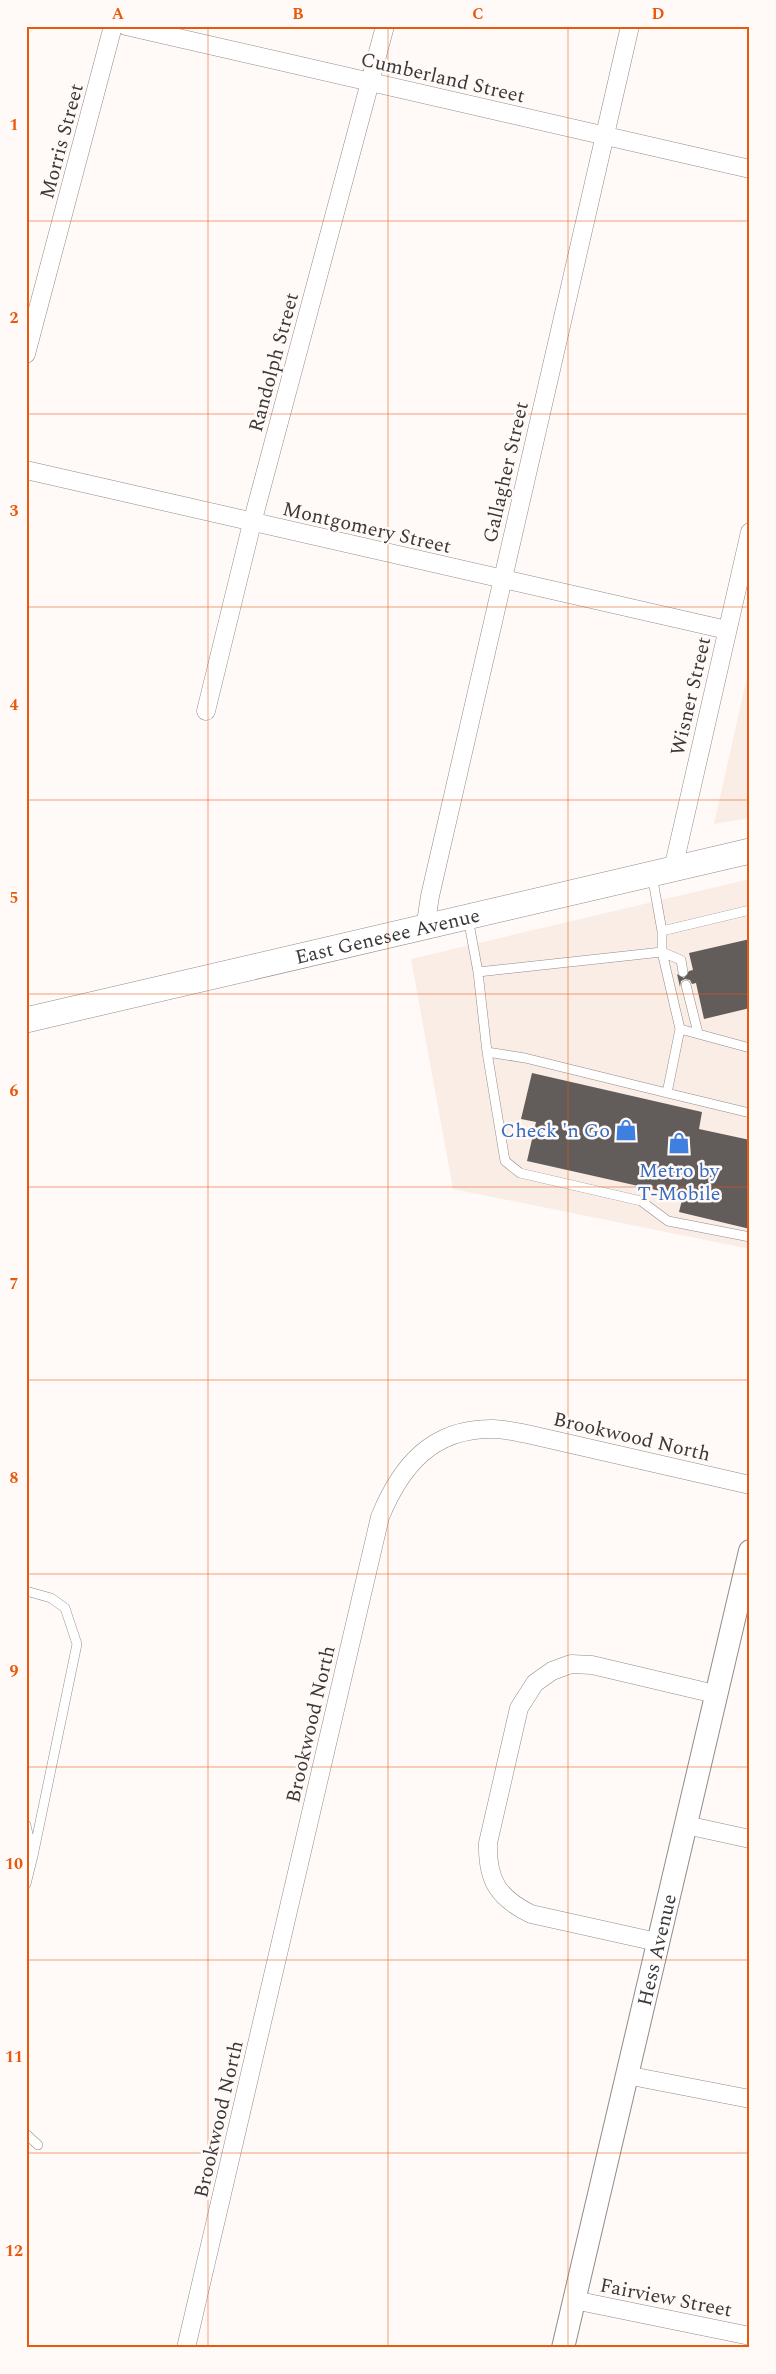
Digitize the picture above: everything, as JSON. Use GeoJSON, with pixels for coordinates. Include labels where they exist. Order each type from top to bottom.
{"type":"FeatureCollection","features":[{"type":"Feature","properties":{"kind":"main road","name":"East Genesee Avenue"},"geometry":{"type":"LineString","coordinates":[[26,1020],[424,929],[750,851]]}},
{"type":"Feature","properties":{"kind":"street","name":"Morris Street"},"geometry":{"type":"LineString","coordinates":[[26,354],[114,26]]}},
{"type":"Feature","properties":{"kind":"street","name":"Cumberland Street"},"geometry":{"type":"LineString","coordinates":[[126,26],[750,169]]}},
{"type":"Feature","properties":{"kind":"street","name":"Randolph Street"},"geometry":{"type":"LineString","coordinates":[[206,710],[252,523],[385,26]]}},
{"type":"Feature","properties":{"kind":"street","name":"Gallagher Street"},"geometry":{"type":"LineString","coordinates":[[424,929],[502,579],[630,26]]}},
{"type":"Feature","properties":{"kind":"street","name":"Montgomery Street"},"geometry":{"type":"LineString","coordinates":[[26,470],[727,630]]}},
{"type":"Feature","properties":{"kind":"street","name":"Wisner Street"},"geometry":{"type":"LineString","coordinates":[[663,872],[727,630],[750,532]]}},
{"type":"Feature","properties":{"kind":"street","name":"Brookwood North"},"geometry":{"type":"LineString","coordinates":[[186,2348],[380,1518],[392,1488],[412,1462],[435,1443],[465,1432],[494,1429],[528,1434],[750,1485]]}},
{"type":"Feature","properties":{"kind":"street","name":"Hess Avenue"},"geometry":{"type":"LineString","coordinates":[[563,2348],[750,1551]]}},
{"type":"Feature","properties":{"kind":"street"},"geometry":{"type":"LineString","coordinates":[[657,1942],[531,1914],[514,1905],[501,1894],[492,1877],[488,1860],[488,1843],[519,1708],[535,1683],[552,1671],[571,1664],[592,1665],[715,1694]]}},
{"type":"Feature","properties":{"kind":"street"},"geometry":{"type":"LineString","coordinates":[[686,1826],[750,1839]]}},
{"type":"Feature","properties":{"kind":"street"},"geometry":{"type":"LineString","coordinates":[[626,2075],[750,2100]]}},
{"type":"Feature","properties":{"kind":"street","name":"Fairview Street"},"geometry":{"type":"LineString","coordinates":[[574,2300],[750,2336]]}},
{"type":"Feature","properties":{"kind":"lane"},"geometry":{"type":"LineString","coordinates":[[663,872],[662,952],[680,1029],[667,1093]]}},
{"type":"Feature","properties":{"kind":"lane"},"geometry":{"type":"LineString","coordinates":[[662,931],[750,910]]}},
{"type":"Feature","properties":{"kind":"lane"},"geometry":{"type":"LineString","coordinates":[[468,918],[478,972],[487,1052],[505,1161],[520,1173],[641,1201],[668,1221],[750,1237]]}},
{"type":"Feature","properties":{"kind":"lane"},"geometry":{"type":"LineString","coordinates":[[478,972],[662,952],[681,960],[683,972]]}},
{"type":"Feature","properties":{"kind":"lane"},"geometry":{"type":"LineString","coordinates":[[686,986],[698,1033]]}},
{"type":"Feature","properties":{"kind":"lane"},"geometry":{"type":"LineString","coordinates":[[680,1029],[750,1048]]}},
{"type":"Feature","properties":{"kind":"lane"},"geometry":{"type":"LineString","coordinates":[[487,1052],[524,1058],[750,1113]]}},
{"type":"Feature","properties":{"kind":"lane"},"geometry":{"type":"LineString","coordinates":[[26,1591],[51,1598],[65,1608],[77,1644],[26,1884]]}},
{"type":"Feature","properties":{"kind":"lane"},"geometry":{"type":"LineString","coordinates":[[26,1825],[33,1856]]}},
{"type":"Feature","properties":{"kind":"lane"},"geometry":{"type":"LineString","coordinates":[[26,2134],[38,2145]]}},
{"type":"Feature","properties":{"kind":"shaded area"},"geometry":{"type":"Polygon","coordinates":[[[750,664],[750,818],[714,824],[750,664]]]}},
{"type":"Feature","properties":{"kind":"shaded area"},"geometry":{"type":"Polygon","coordinates":[[[750,879],[750,1249],[453,1189],[411,959],[750,879]]]}},
{"type":"Feature","properties":{"kind":"building"},"geometry":{"type":"Polygon","coordinates":[[[750,939],[750,1008],[704,1019],[696,983],[692,984],[690,980],[685,979],[681,981],[680,987],[677,974],[684,978],[689,971],[693,970],[689,953],[750,939]]]}},
{"type":"Feature","properties":{"kind":"building"},"geometry":{"type":"Polygon","coordinates":[[[532,1073],[702,1112],[699,1129],[750,1140],[750,1229],[679,1212],[683,1196],[527,1161],[536,1122],[521,1119],[532,1073]]]}},
{"type":"Feature","properties":{"kind":"place","name":"Check 'n Go"},"geometry":{"type":"Point","coordinates":[626,1130]}},
{"type":"Feature","properties":{"kind":"place","name":"Metro by T-Mobile"},"geometry":{"type":"Point","coordinates":[679,1143]}}]}
